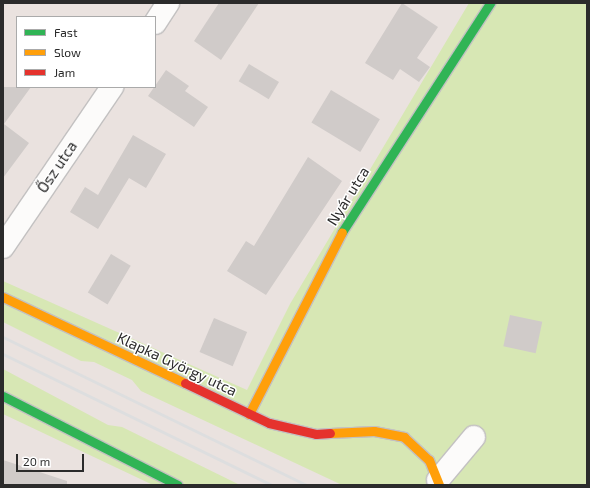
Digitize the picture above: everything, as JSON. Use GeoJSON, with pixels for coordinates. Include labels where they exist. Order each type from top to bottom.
{"type":"FeatureCollection","features":[{"type":"Feature","properties":{"kind":"street"},"geometry":{"type":"LineString","coordinates":[[156,21],[168,3]]}},
{"type":"Feature","properties":{"kind":"street","name":"Nyár utca"},"geometry":{"type":"LineString","coordinates":[[249,414],[335,243],[490,3]]}},
{"type":"Feature","properties":{"kind":"street","name":"Ősz utca"},"geometry":{"type":"LineString","coordinates":[[3,248],[111,88]]}},
{"type":"Feature","properties":{"kind":"street","name":"Klapka György utca"},"geometry":{"type":"LineString","coordinates":[[3,297],[249,414],[298,432],[345,434],[384,432],[404,437],[429,460],[438,483]]}},
{"type":"Feature","properties":{"kind":"street"},"geometry":{"type":"LineString","coordinates":[[3,396],[178,485]]}},
{"type":"Feature","properties":{"kind":"street"},"geometry":{"type":"LineString","coordinates":[[438,483],[474,437]]}},
{"type":"Feature","properties":{"kind":"green space"},"geometry":{"type":"Polygon","coordinates":[[[469,3],[587,3],[587,485],[342,485],[141,391],[132,380],[94,362],[81,361],[3,322],[3,281],[247,390],[290,304],[469,3]]]}},
{"type":"Feature","properties":{"kind":"green space"},"geometry":{"type":"Polygon","coordinates":[[[3,369],[108,425],[122,427],[240,485],[153,485],[3,414],[3,369]]]}},
{"type":"Feature","properties":{"kind":"building"},"geometry":{"type":"Polygon","coordinates":[[[219,3],[259,3],[221,60],[194,41],[219,3]]]}},
{"type":"Feature","properties":{"kind":"building"},"geometry":{"type":"Polygon","coordinates":[[[402,3],[438,27],[417,58],[430,67],[419,82],[400,69],[393,80],[365,63],[402,3]]]}},
{"type":"Feature","properties":{"kind":"building"},"geometry":{"type":"Polygon","coordinates":[[[249,64],[279,82],[269,99],[239,81],[249,64]]]}},
{"type":"Feature","properties":{"kind":"building"},"geometry":{"type":"Polygon","coordinates":[[[166,70],[189,86],[185,91],[208,107],[194,127],[148,96],[154,88],[156,88],[156,84],[166,70]]]}},
{"type":"Feature","properties":{"kind":"building"},"geometry":{"type":"Polygon","coordinates":[[[3,87],[30,88],[4,124],[29,143],[3,178],[3,87]]]}},
{"type":"Feature","properties":{"kind":"building"},"geometry":{"type":"Polygon","coordinates":[[[331,90],[380,119],[360,152],[311,123],[331,90]]]}},
{"type":"Feature","properties":{"kind":"building"},"geometry":{"type":"Polygon","coordinates":[[[133,135],[166,154],[146,188],[129,178],[98,229],[70,212],[85,187],[98,195],[133,135]]]}},
{"type":"Feature","properties":{"kind":"building"},"geometry":{"type":"Polygon","coordinates":[[[308,157],[342,181],[266,295],[227,271],[246,241],[254,246],[308,157]]]}},
{"type":"Feature","properties":{"kind":"building"},"geometry":{"type":"Polygon","coordinates":[[[111,254],[131,266],[108,304],[88,293],[111,254]]]}},
{"type":"Feature","properties":{"kind":"building"},"geometry":{"type":"Polygon","coordinates":[[[510,315],[542,322],[536,353],[503,346],[510,315]]]}},
{"type":"Feature","properties":{"kind":"building"},"geometry":{"type":"Polygon","coordinates":[[[214,318],[247,332],[233,366],[200,352],[214,318]]]}},
{"type":"Feature","properties":{"kind":"building"},"geometry":{"type":"Polygon","coordinates":[[[3,460],[67,481],[67,485],[3,485],[3,460]]]}},
{"type":"Feature","properties":{"kind":"railway"},"geometry":{"type":"LineString","coordinates":[[3,337],[306,485]]}},
{"type":"Feature","properties":{"kind":"railway"},"geometry":{"type":"LineString","coordinates":[[3,354],[271,485]]}},
{"type":"Feature","properties":{"kind":"traffic: fast"},"geometry":{"type":"LineString","coordinates":[[342,232],[490,3]]}},
{"type":"Feature","properties":{"kind":"traffic: fast"},"geometry":{"type":"LineString","coordinates":[[3,396],[178,485]]}},
{"type":"Feature","properties":{"kind":"traffic: slow"},"geometry":{"type":"LineString","coordinates":[[249,414],[342,232]]}},
{"type":"Feature","properties":{"kind":"traffic: slow"},"geometry":{"type":"LineString","coordinates":[[3,297],[185,383]]}},
{"type":"Feature","properties":{"kind":"traffic: slow"},"geometry":{"type":"LineString","coordinates":[[330,433],[374,431],[404,437],[429,460],[439,485]]}},
{"type":"Feature","properties":{"kind":"traffic: jam"},"geometry":{"type":"LineString","coordinates":[[185,383],[269,423],[316,434],[330,433]]}}]}
